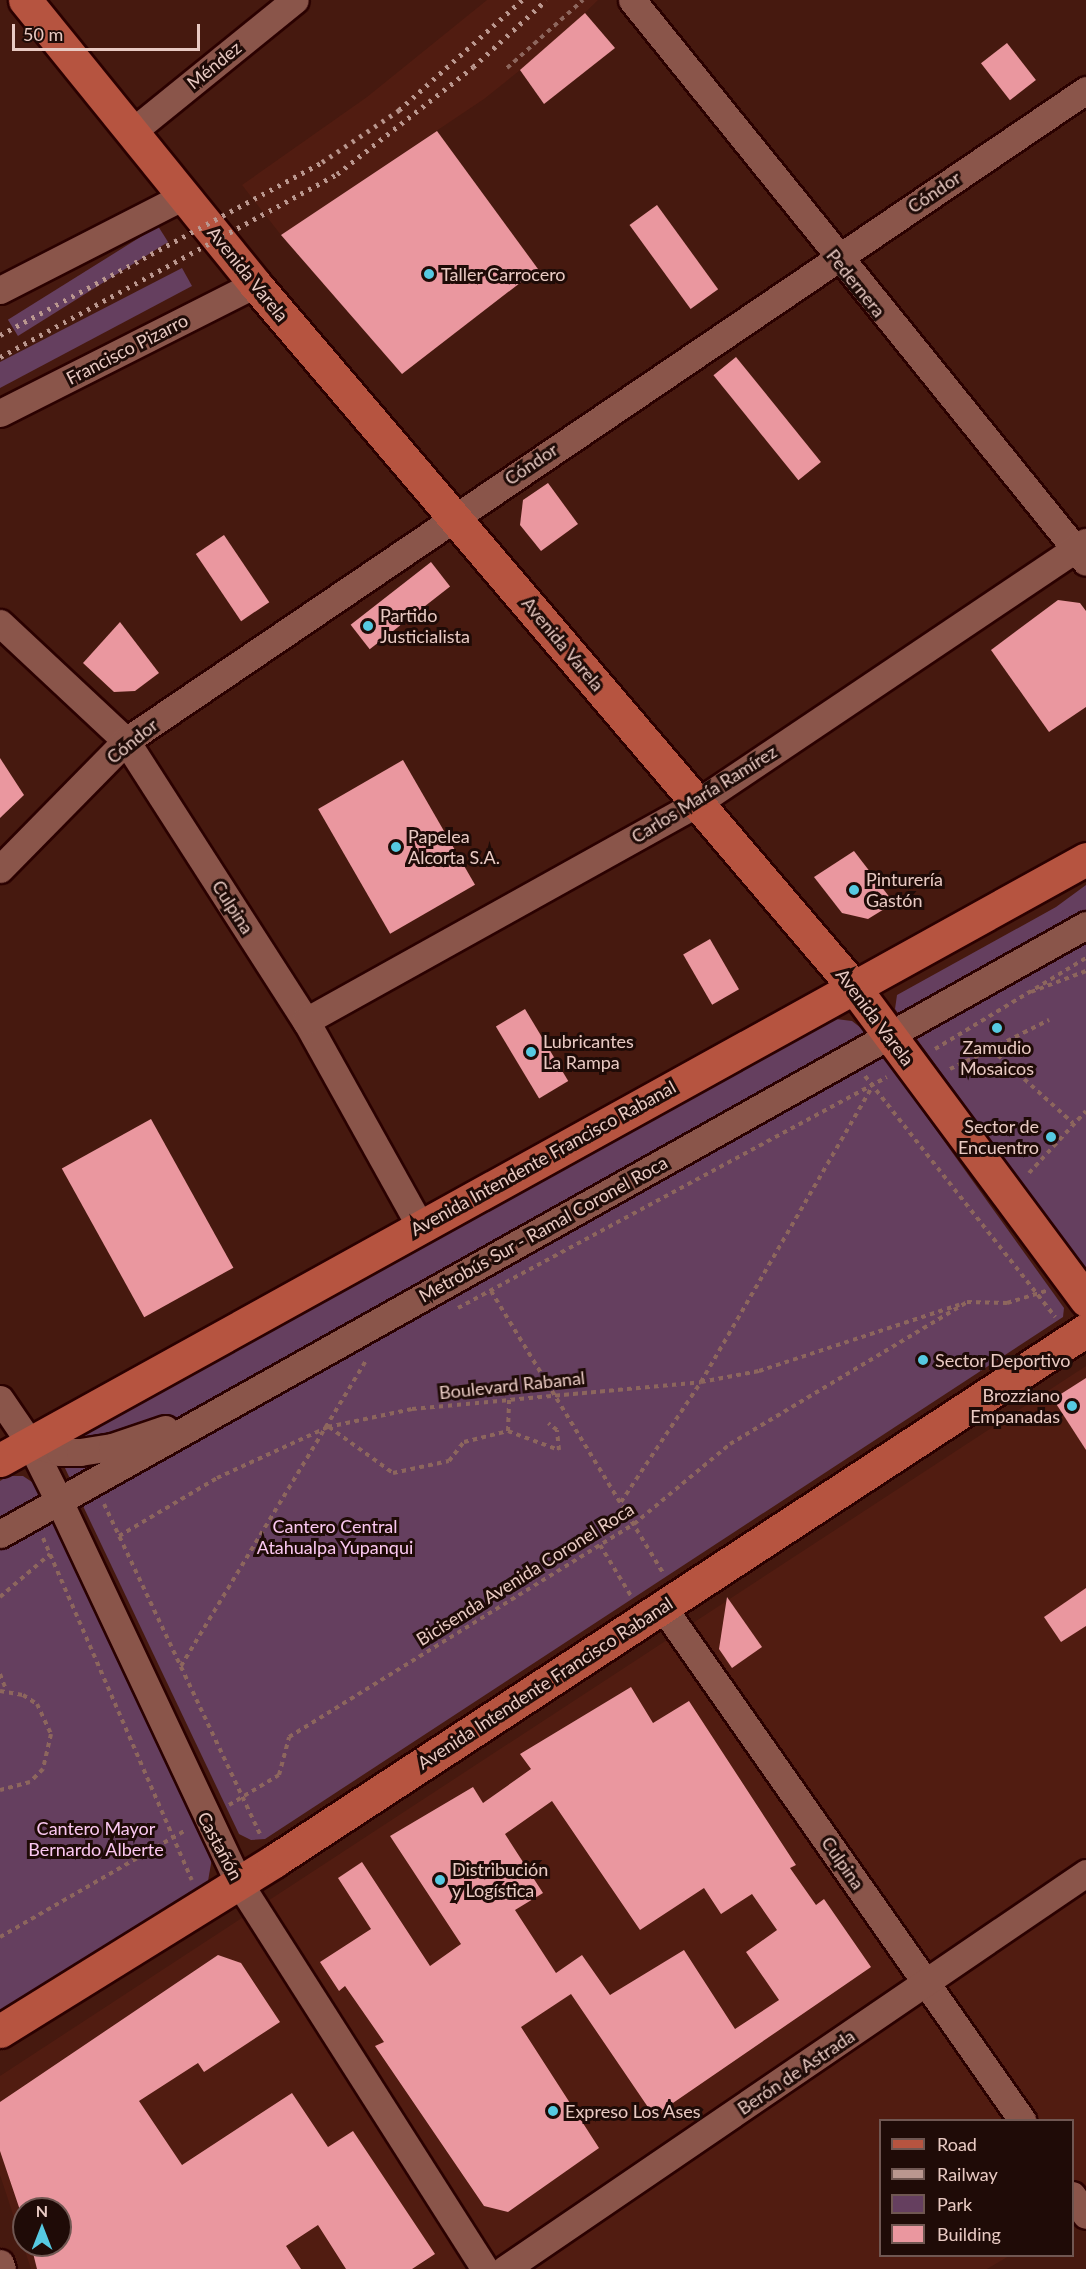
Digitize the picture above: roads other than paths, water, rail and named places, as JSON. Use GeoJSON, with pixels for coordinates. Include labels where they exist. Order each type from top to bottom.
{"type":"FeatureCollection","features":[{"type":"Feature","properties":{"kind":"main road","name":"Avenida Varela"},"geometry":{"type":"LineString","coordinates":[[25,0],[255,284],[853,986],[1078,1289]]}},
{"type":"Feature","properties":{"kind":"main road","name":"Avenida Intendente Francisco Rabanal"},"geometry":{"type":"LineString","coordinates":[[0,1460],[1086,859]]}},
{"type":"Feature","properties":{"kind":"main road","name":"Avenida Intendente Francisco Rabanal"},"geometry":{"type":"LineString","coordinates":[[0,2031],[239,1883],[1078,1335]]}},
{"type":"Feature","properties":{"kind":"street","name":"Méndez"},"geometry":{"type":"LineString","coordinates":[[133,131],[295,0]]}},
{"type":"Feature","properties":{"kind":"street","name":"Pedernera"},"geometry":{"type":"LineString","coordinates":[[632,0],[836,258],[1082,551]]}},
{"type":"Feature","properties":{"kind":"street","name":"Cóndor"},"geometry":{"type":"LineString","coordinates":[[0,869],[126,741],[454,516],[1086,90]]}},
{"type":"Feature","properties":{"kind":"street"},"geometry":{"type":"LineString","coordinates":[[0,290],[184,196]]}},
{"type":"Feature","properties":{"kind":"street","name":"Francisco Pizarro"},"geometry":{"type":"LineString","coordinates":[[0,413],[255,284]]}},
{"type":"Feature","properties":{"kind":"street","name":"Carlos María Ramírez"},"geometry":{"type":"LineString","coordinates":[[306,1021],[697,802],[1082,551]]}},
{"type":"Feature","properties":{"kind":"street","name":"Culpina"},"geometry":{"type":"LineString","coordinates":[[0,623],[126,741],[306,1021],[420,1226]]}},
{"type":"Feature","properties":{"kind":"street","name":"Metrobús Sur - Ramal Coronel Roca"},"geometry":{"type":"LineString","coordinates":[[0,1534],[95,1484],[224,1408],[1086,925]]}},
{"type":"Feature","properties":{"kind":"street","name":"Castañón"},"geometry":{"type":"LineString","coordinates":[[0,1399],[30,1443],[60,1503],[205,1819],[239,1883],[485,2269]]}},
{"type":"Feature","properties":{"kind":"street"},"geometry":{"type":"LineString","coordinates":[[30,1443],[60,1452],[112,1447],[224,1408]]}},
{"type":"Feature","properties":{"kind":"street","name":"Culpina"},"geometry":{"type":"LineString","coordinates":[[662,1607],[928,1983],[1021,2119]]}},
{"type":"Feature","properties":{"kind":"street","name":"Berón de Astrada"},"geometry":{"type":"LineString","coordinates":[[505,2269],[928,1983],[1086,1873]]}},
{"type":"Feature","properties":{"kind":"street"},"geometry":{"type":"LineString","coordinates":[[1074,2198],[1086,2215]]}},
{"type":"Feature","properties":{"kind":"street"},"geometry":{"type":"LineString","coordinates":[[0,2263],[2,2269]]}},
{"type":"Feature","properties":{"kind":"railway"},"geometry":{"type":"LineString","coordinates":[[0,335],[322,162],[399,110],[522,0]]}},
{"type":"Feature","properties":{"kind":"railway"},"geometry":{"type":"LineString","coordinates":[[0,357],[337,174],[473,67],[546,0]]}},
{"type":"Feature","properties":{"kind":"place","name":"Taller Carrocero"},"geometry":{"type":"Point","coordinates":[429,274]}},
{"type":"Feature","properties":{"kind":"place","name":"Partido Justicialista"},"geometry":{"type":"Point","coordinates":[368,626]}},
{"type":"Feature","properties":{"kind":"place","name":"Papelea Alcorta S.A."},"geometry":{"type":"Point","coordinates":[396,847]}},
{"type":"Feature","properties":{"kind":"place","name":"Pinturería Gastón"},"geometry":{"type":"Point","coordinates":[854,890]}},
{"type":"Feature","properties":{"kind":"place","name":"Zamudio Mosaicos"},"geometry":{"type":"Point","coordinates":[997,1028]}},
{"type":"Feature","properties":{"kind":"place","name":"Lubricantes La Rampa"},"geometry":{"type":"Point","coordinates":[531,1052]}},
{"type":"Feature","properties":{"kind":"place","name":"Sector de Encuentro"},"geometry":{"type":"Point","coordinates":[1051,1137]}},
{"type":"Feature","properties":{"kind":"place","name":"Sector Deportivo"},"geometry":{"type":"Point","coordinates":[923,1360]}},
{"type":"Feature","properties":{"kind":"place","name":"Brozziano Empanadas"},"geometry":{"type":"Point","coordinates":[1072,1406]}},
{"type":"Feature","properties":{"kind":"place","name":"Distribución y Logística"},"geometry":{"type":"Point","coordinates":[440,1880]}},
{"type":"Feature","properties":{"kind":"place","name":"Expreso Los Ases"},"geometry":{"type":"Point","coordinates":[553,2111]}},
{"type":"Feature","properties":{"kind":"park label","name":"Cantero Central Atahualpa Yupanqui"},"geometry":{"type":"Point","coordinates":[335,1537]}},
{"type":"Feature","properties":{"kind":"park label","name":"Cantero Mayor Bernardo Alberte"},"geometry":{"type":"Point","coordinates":[96,1839]}}]}
